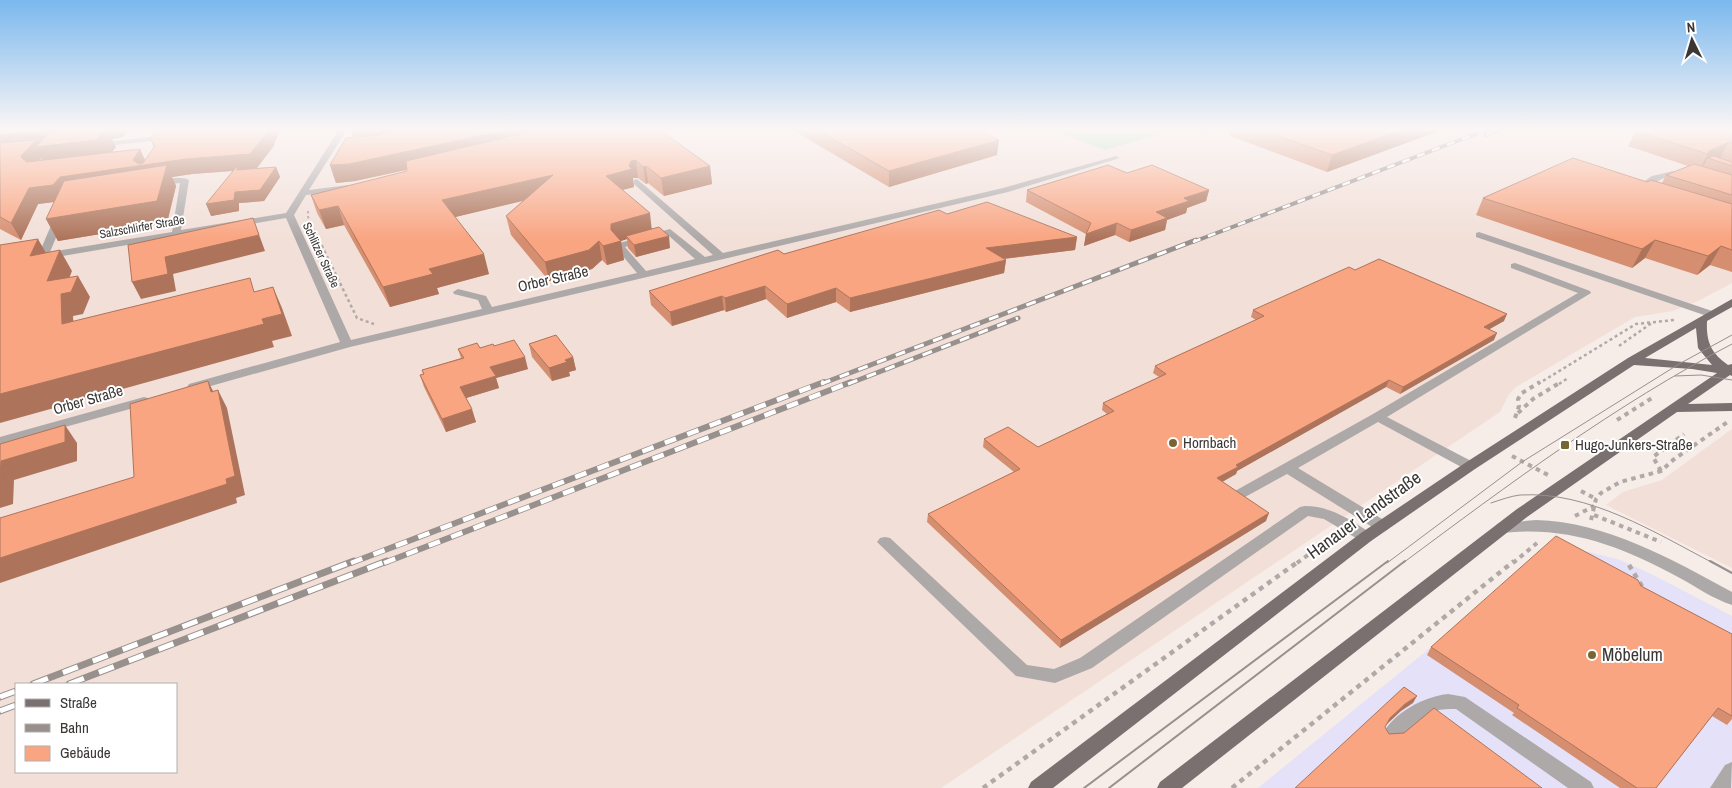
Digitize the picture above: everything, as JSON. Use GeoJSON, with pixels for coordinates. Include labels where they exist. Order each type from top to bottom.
{"type":"FeatureCollection","features":[{"type":"Feature","properties":{"kind":"main road","name":"Hanauer Landstraße"},"geometry":{"type":"LineString","coordinates":[[1038,788],[1366,537],[1470,466],[1632,361],[1732,302]]}},
{"type":"Feature","properties":{"kind":"main road"},"geometry":{"type":"LineString","coordinates":[[1707,316],[1700,337],[1704,349],[1731,372]]}},
{"type":"Feature","properties":{"kind":"main road"},"geometry":{"type":"LineString","coordinates":[[1632,361],[1692,365],[1731,372]]}},
{"type":"Feature","properties":{"kind":"main road"},"geometry":{"type":"LineString","coordinates":[[1167,788],[1502,528],[1672,408],[1731,372]]}},
{"type":"Feature","properties":{"kind":"main road"},"geometry":{"type":"LineString","coordinates":[[1672,408],[1732,407]]}},
{"type":"Feature","properties":{"kind":"street","name":"Schlitzer Straße"},"geometry":{"type":"LineString","coordinates":[[321,165],[289,215],[347,344]]}},
{"type":"Feature","properties":{"kind":"street","name":"Orber Straße"},"geometry":{"type":"LineString","coordinates":[[185,390],[347,344],[1005,190],[1093,165]]}},
{"type":"Feature","properties":{"kind":"street"},"geometry":{"type":"LineString","coordinates":[[1649,195],[1637,189],[1664,173],[1678,173],[1696,179]]}},
{"type":"Feature","properties":{"kind":"street"},"geometry":{"type":"LineString","coordinates":[[146,186],[185,180],[176,234]]}},
{"type":"Feature","properties":{"kind":"street"},"geometry":{"type":"LineString","coordinates":[[638,182],[721,256]]}},
{"type":"Feature","properties":{"kind":"street"},"geometry":{"type":"LineString","coordinates":[[303,193],[361,185]]}},
{"type":"Feature","properties":{"kind":"street","name":"Salzschlirfer Straße"},"geometry":{"type":"LineString","coordinates":[[65,206],[38,257],[289,215]]}},
{"type":"Feature","properties":{"kind":"street"},"geometry":{"type":"LineString","coordinates":[[644,274],[619,246],[670,232],[703,261]]}},
{"type":"Feature","properties":{"kind":"street"},"geometry":{"type":"LineString","coordinates":[[1479,235],[1707,316]]}},
{"type":"Feature","properties":{"kind":"street"},"geometry":{"type":"LineString","coordinates":[[1240,494],[1378,418],[1586,293],[1515,266]]}},
{"type":"Feature","properties":{"kind":"street"},"geometry":{"type":"LineString","coordinates":[[458,292],[482,298],[489,311]]}},
{"type":"Feature","properties":{"kind":"street","name":"Orber Straße"},"geometry":{"type":"LineString","coordinates":[[0,441],[157,397]]}},
{"type":"Feature","properties":{"kind":"street"},"geometry":{"type":"LineString","coordinates":[[1378,418],[1470,466]]}},
{"type":"Feature","properties":{"kind":"street"},"geometry":{"type":"LineString","coordinates":[[1288,468],[1382,526]]}},
{"type":"Feature","properties":{"kind":"street"},"geometry":{"type":"LineString","coordinates":[[885,542],[1022,671],[1055,676],[1086,663],[1305,511],[1325,513],[1366,537]]}},
{"type":"Feature","properties":{"kind":"street"},"geometry":{"type":"LineString","coordinates":[[1502,528],[1556,526],[1615,542],[1656,559],[1732,599]]}},
{"type":"Feature","properties":{"kind":"street"},"geometry":{"type":"LineString","coordinates":[[1392,734],[1423,706],[1444,700],[1459,702],[1584,788]]}},
{"type":"Feature","properties":{"kind":"street"},"geometry":{"type":"LineString","coordinates":[[1720,788],[1732,771]]}},
{"type":"Feature","properties":{"kind":"path"},"geometry":{"type":"LineString","coordinates":[[318,191],[309,205],[308,217],[357,318],[367,323]]}},
{"type":"Feature","properties":{"kind":"path"},"geometry":{"type":"LineString","coordinates":[[1619,346],[1653,322]]}},
{"type":"Feature","properties":{"kind":"path"},"geometry":{"type":"LineString","coordinates":[[1518,413],[1533,399],[1568,378]]}},
{"type":"Feature","properties":{"kind":"path"},"geometry":{"type":"LineString","coordinates":[[1617,420],[1652,398]]}},
{"type":"Feature","properties":{"kind":"path"},"geometry":{"type":"LineString","coordinates":[[1497,449],[1596,499],[1608,488],[1620,482],[1661,471],[1673,460],[1732,418]]}},
{"type":"Feature","properties":{"kind":"path"},"geometry":{"type":"LineString","coordinates":[[1661,471],[1654,457],[1684,434]]}},
{"type":"Feature","properties":{"kind":"path"},"geometry":{"type":"LineString","coordinates":[[1594,515],[1660,542]]}},
{"type":"Feature","properties":{"kind":"path"},"geometry":{"type":"LineString","coordinates":[[1232,788],[1536,543],[1543,541]]}},
{"type":"Feature","properties":{"kind":"path"},"geometry":{"type":"LineString","coordinates":[[1625,559],[1643,588]]}},
{"type":"Feature","properties":{"kind":"shaded area"},"geometry":{"type":"Polygon","coordinates":[[[0,165],[1732,165],[1732,283],[1698,301],[1673,311],[1635,317],[1516,387],[1509,394],[1500,412],[941,788],[0,788],[0,165]]]}},
{"type":"Feature","properties":{"kind":"shaded area"},"geometry":{"type":"Polygon","coordinates":[[[1732,429],[1732,568],[1606,505],[1623,492],[1662,480],[1732,429]]]}},
{"type":"Feature","properties":{"kind":"shaded area"},"geometry":{"type":"Polygon","coordinates":[[[1566,550],[1589,552],[1620,560],[1732,616],[1732,788],[1258,788],[1531,566],[1566,550]]]}},
{"type":"Feature","properties":{"kind":"building"},"geometry":{"type":"Polygon","coordinates":[[[0,165],[146,165],[60,177],[53,185],[29,188],[11,223],[0,217],[0,165]]]}},
{"type":"Feature","properties":{"kind":"building"},"geometry":{"type":"Polygon","coordinates":[[[167,165],[157,201],[46,219],[64,181],[167,165]]]}},
{"type":"Feature","properties":{"kind":"building"},"geometry":{"type":"Polygon","coordinates":[[[406,165],[629,165],[632,169],[606,176],[650,213],[611,224],[611,230],[621,241],[603,246],[599,241],[589,250],[545,262],[506,216],[553,175],[442,200],[484,254],[429,269],[433,274],[383,287],[338,206],[319,210],[311,195],[407,171],[406,165]]]}},
{"type":"Feature","properties":{"kind":"building"},"geometry":{"type":"Polygon","coordinates":[[[641,165],[710,166],[661,178],[646,166],[643,167],[641,165]]]}},
{"type":"Feature","properties":{"kind":"building"},"geometry":{"type":"Polygon","coordinates":[[[878,165],[911,165],[889,171],[878,165]]]}},
{"type":"Feature","properties":{"kind":"building"},"geometry":{"type":"Polygon","coordinates":[[[1108,165],[1127,173],[1152,165],[1209,190],[1184,198],[1189,201],[1156,212],[1167,218],[1131,230],[1117,223],[1086,234],[1091,223],[1027,190],[1108,165]]]}},
{"type":"Feature","properties":{"kind":"building"},"geometry":{"type":"Polygon","coordinates":[[[1558,165],[1594,165],[1647,182],[1651,180],[1732,204],[1732,250],[1721,246],[1708,256],[1655,240],[1642,249],[1483,198],[1558,165]]]}},
{"type":"Feature","properties":{"kind":"building"},"geometry":{"type":"Polygon","coordinates":[[[1697,165],[1732,175],[1732,195],[1666,175],[1697,165]]]}},
{"type":"Feature","properties":{"kind":"building"},"geometry":{"type":"Polygon","coordinates":[[[237,166],[237,170],[276,167],[260,190],[235,192],[234,200],[206,204],[237,166]]]}},
{"type":"Feature","properties":{"kind":"building"},"geometry":{"type":"Polygon","coordinates":[[[987,202],[1077,237],[986,248],[1006,260],[850,298],[836,288],[787,304],[765,286],[725,298],[722,296],[670,312],[649,291],[778,250],[784,254],[939,210],[947,214],[987,202]]]}},
{"type":"Feature","properties":{"kind":"building"},"geometry":{"type":"Polygon","coordinates":[[[253,218],[259,235],[165,257],[168,274],[132,282],[128,245],[253,218]]]}},
{"type":"Feature","properties":{"kind":"building"},"geometry":{"type":"Polygon","coordinates":[[[659,227],[669,236],[634,245],[626,236],[659,227]]]}},
{"type":"Feature","properties":{"kind":"building"},"geometry":{"type":"Polygon","coordinates":[[[38,239],[30,256],[60,250],[47,281],[78,276],[71,292],[61,294],[62,324],[250,278],[254,292],[273,287],[282,314],[262,319],[264,324],[0,394],[0,245],[38,239]]]}},
{"type":"Feature","properties":{"kind":"building","name":"Hornbach"},"geometry":{"type":"Polygon","coordinates":[[[1379,259],[1507,314],[1484,327],[1497,333],[1403,387],[1389,380],[1236,465],[1238,467],[1217,478],[1269,513],[1061,640],[928,514],[1020,469],[984,439],[1008,427],[1038,447],[1114,411],[1103,403],[1166,374],[1155,366],[1264,316],[1253,310],[1349,267],[1355,270],[1379,259]]]}},
{"type":"Feature","properties":{"kind":"building"},"geometry":{"type":"Polygon","coordinates":[[[556,335],[573,357],[565,360],[567,362],[549,368],[529,344],[556,335]]]}},
{"type":"Feature","properties":{"kind":"building"},"geometry":{"type":"Polygon","coordinates":[[[514,340],[525,357],[490,367],[496,376],[460,387],[472,409],[442,419],[420,375],[424,374],[422,370],[464,358],[458,349],[477,343],[480,348],[514,340]]]}},
{"type":"Feature","properties":{"kind":"building"},"geometry":{"type":"Polygon","coordinates":[[[208,381],[211,392],[218,390],[235,476],[226,479],[227,484],[0,558],[0,518],[134,477],[130,404],[208,381]]]}},
{"type":"Feature","properties":{"kind":"building"},"geometry":{"type":"Polygon","coordinates":[[[65,425],[65,442],[1,461],[0,476],[0,444],[65,425]]]}},
{"type":"Feature","properties":{"kind":"building"},"geometry":{"type":"Polygon","coordinates":[[[1556,536],[1638,580],[1641,586],[1732,634],[1732,716],[1718,708],[1656,788],[1637,788],[1517,708],[1519,705],[1431,647],[1556,536]]]}},
{"type":"Feature","properties":{"kind":"building"},"geometry":{"type":"Polygon","coordinates":[[[1404,687],[1417,696],[1390,718],[1385,727],[1389,734],[1404,733],[1434,708],[1542,788],[1295,788],[1404,687]]]}},
{"type":"Feature","properties":{"kind":"tram line"},"geometry":{"type":"LineString","coordinates":[[1387,563],[1522,462],[1679,364],[1732,335]]}},
{"type":"Feature","properties":{"kind":"tram line"},"geometry":{"type":"LineString","coordinates":[[1675,376],[1732,344]]}},
{"type":"Feature","properties":{"kind":"tram line"},"geometry":{"type":"LineString","coordinates":[[1675,376],[1701,375],[1732,380]]}},
{"type":"Feature","properties":{"kind":"tram line"},"geometry":{"type":"LineString","coordinates":[[1403,563],[1563,447],[1604,419],[1675,376]]}},
{"type":"Feature","properties":{"kind":"tram line"},"geometry":{"type":"LineString","coordinates":[[1491,503],[1520,495],[1546,496],[1571,500],[1620,516],[1713,563]]}},
{"type":"Feature","properties":{"kind":"tram line"},"geometry":{"type":"LineString","coordinates":[[1084,788],[1388,561]]}},
{"type":"Feature","properties":{"kind":"tram line"},"geometry":{"type":"LineString","coordinates":[[1109,788],[1405,561]]}},
{"type":"Feature","properties":{"kind":"tram line"},"geometry":{"type":"LineString","coordinates":[[1710,561],[1732,573]]}},
{"type":"Feature","properties":{"kind":"railway"},"geometry":{"type":"LineString","coordinates":[[1193,242],[1395,165]]}},
{"type":"Feature","properties":{"kind":"railway"},"geometry":{"type":"LineString","coordinates":[[821,384],[1196,240]]}},
{"type":"Feature","properties":{"kind":"railway"},"geometry":{"type":"LineString","coordinates":[[848,384],[1018,318]]}},
{"type":"Feature","properties":{"kind":"railway"},"geometry":{"type":"LineString","coordinates":[[351,563],[824,382]]}},
{"type":"Feature","properties":{"kind":"railway"},"geometry":{"type":"LineString","coordinates":[[384,563],[851,382]]}},
{"type":"Feature","properties":{"kind":"railway"},"geometry":{"type":"LineString","coordinates":[[36,683],[354,561]]}},
{"type":"Feature","properties":{"kind":"railway"},"geometry":{"type":"LineString","coordinates":[[72,683],[387,561]]}},
{"type":"Feature","properties":{"kind":"railway"},"geometry":{"type":"LineString","coordinates":[[0,697],[15,691]]}},
{"type":"Feature","properties":{"kind":"railway"},"geometry":{"type":"LineString","coordinates":[[0,711],[15,705]]}},
{"type":"Feature","properties":{"kind":"place","name":"Hornbach"},"geometry":{"type":"Point","coordinates":[1173,443]}},
{"type":"Feature","properties":{"kind":"place","name":"Hugo-Junkers-Straße"},"geometry":{"type":"Point","coordinates":[1565,445]}},
{"type":"Feature","properties":{"kind":"place","name":"Möbelum"},"geometry":{"type":"Point","coordinates":[1592,655]}}]}
